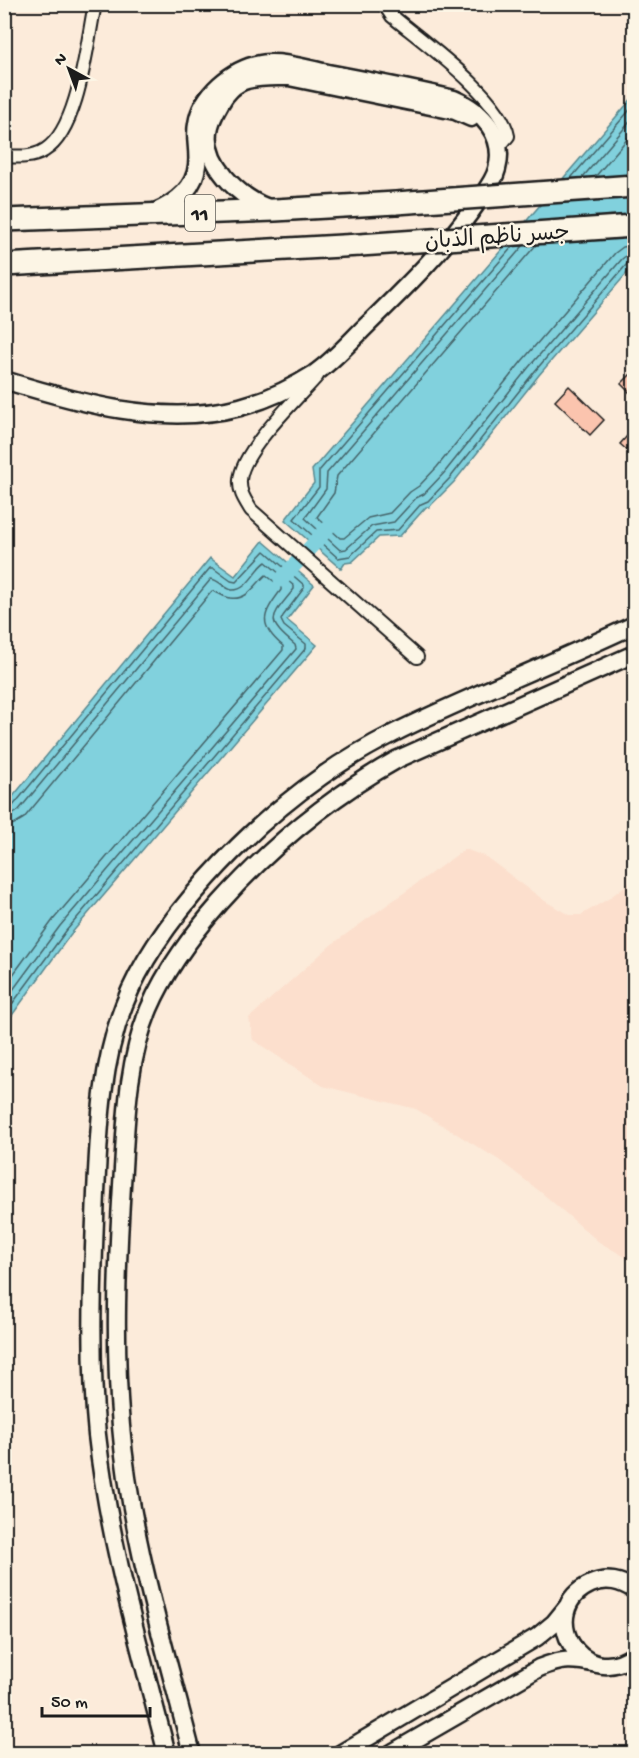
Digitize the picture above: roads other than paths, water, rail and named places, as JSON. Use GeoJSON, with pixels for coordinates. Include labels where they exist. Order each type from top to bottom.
{"type":"FeatureCollection","features":[{"type":"Feature","properties":{"kind":"highway","name":"جسر ناظم الذبان"},"geometry":{"type":"LineString","coordinates":[[275,210],[634,186]]}},
{"type":"Feature","properties":{"kind":"highway","name":"11"},"geometry":{"type":"LineString","coordinates":[[4,220],[275,210]]}},
{"type":"Feature","properties":{"kind":"highway","name":"جسر ناظم الذبان"},"geometry":{"type":"LineString","coordinates":[[8,269],[634,226]]}},
{"type":"Feature","properties":{"kind":"street"},"geometry":{"type":"LineString","coordinates":[[4,156],[26,157],[45,150],[62,133],[74,108],[95,4]]}},
{"type":"Feature","properties":{"kind":"street"},"geometry":{"type":"LineString","coordinates":[[275,210],[262,206],[234,188],[222,173],[210,143],[209,127],[221,101],[232,88],[244,80],[261,77],[289,77],[455,111],[475,120],[503,142],[507,136],[506,127],[486,97],[392,16],[384,4]]}},
{"type":"Feature","properties":{"kind":"street"},"geometry":{"type":"LineString","coordinates":[[149,214],[168,207],[181,198],[192,183],[197,165],[197,122],[202,106],[227,79],[240,71],[261,64],[291,66],[454,99],[470,106],[482,115],[494,136],[498,167],[494,178],[466,220],[403,290],[330,362],[257,444],[244,462],[240,479],[242,495],[251,510],[417,657]]}},
{"type":"Feature","properties":{"kind":"street"},"geometry":{"type":"LineString","coordinates":[[4,380],[112,408],[142,413],[200,414],[240,407],[278,393],[305,379],[330,362]]}},
{"type":"Feature","properties":{"kind":"street"},"geometry":{"type":"LineString","coordinates":[[167,1754],[120,1568],[97,1434],[92,1358],[93,1272],[100,1114],[108,1058],[125,1003],[148,958],[176,917],[211,876],[284,805],[322,776],[369,746],[420,720],[634,625]]}},
{"type":"Feature","properties":{"kind":"street"},"geometry":{"type":"LineString","coordinates":[[192,1754],[144,1564],[130,1493],[121,1427],[117,1350],[117,1268],[127,1104],[134,1055],[149,1009],[170,966],[202,924],[268,852],[303,821],[364,777],[417,750],[634,654]]}},
{"type":"Feature","properties":{"kind":"street"},"geometry":{"type":"LineString","coordinates":[[120,1568],[144,1564]]}},
{"type":"Feature","properties":{"kind":"street"},"geometry":{"type":"LineString","coordinates":[[340,1754],[537,1637],[554,1623],[574,1596],[584,1587],[596,1581],[610,1580],[631,1586]]}},
{"type":"Feature","properties":{"kind":"street"},"geometry":{"type":"LineString","coordinates":[[567,1607],[564,1621],[566,1636],[573,1649],[584,1659],[597,1664]]}},
{"type":"Feature","properties":{"kind":"street"},"geometry":{"type":"LineString","coordinates":[[390,1754],[539,1668],[557,1660],[571,1659],[612,1665],[634,1655]]}},
{"type":"Feature","properties":{"kind":"water"},"geometry":{"type":"Polygon","coordinates":[[[634,96],[634,265],[539,375],[454,482],[429,507],[426,507],[400,536],[379,537],[352,562],[345,563],[341,569],[285,520],[314,483],[312,470],[634,96]]]}},
{"type":"Feature","properties":{"kind":"water"},"geometry":{"type":"Polygon","coordinates":[[[263,541],[314,585],[287,620],[317,645],[70,935],[5,1025],[5,806],[210,558],[235,576],[263,541]]]}},
{"type":"Feature","properties":{"kind":"waterway"},"geometry":{"type":"LineString","coordinates":[[281,580],[327,529]]}}]}
